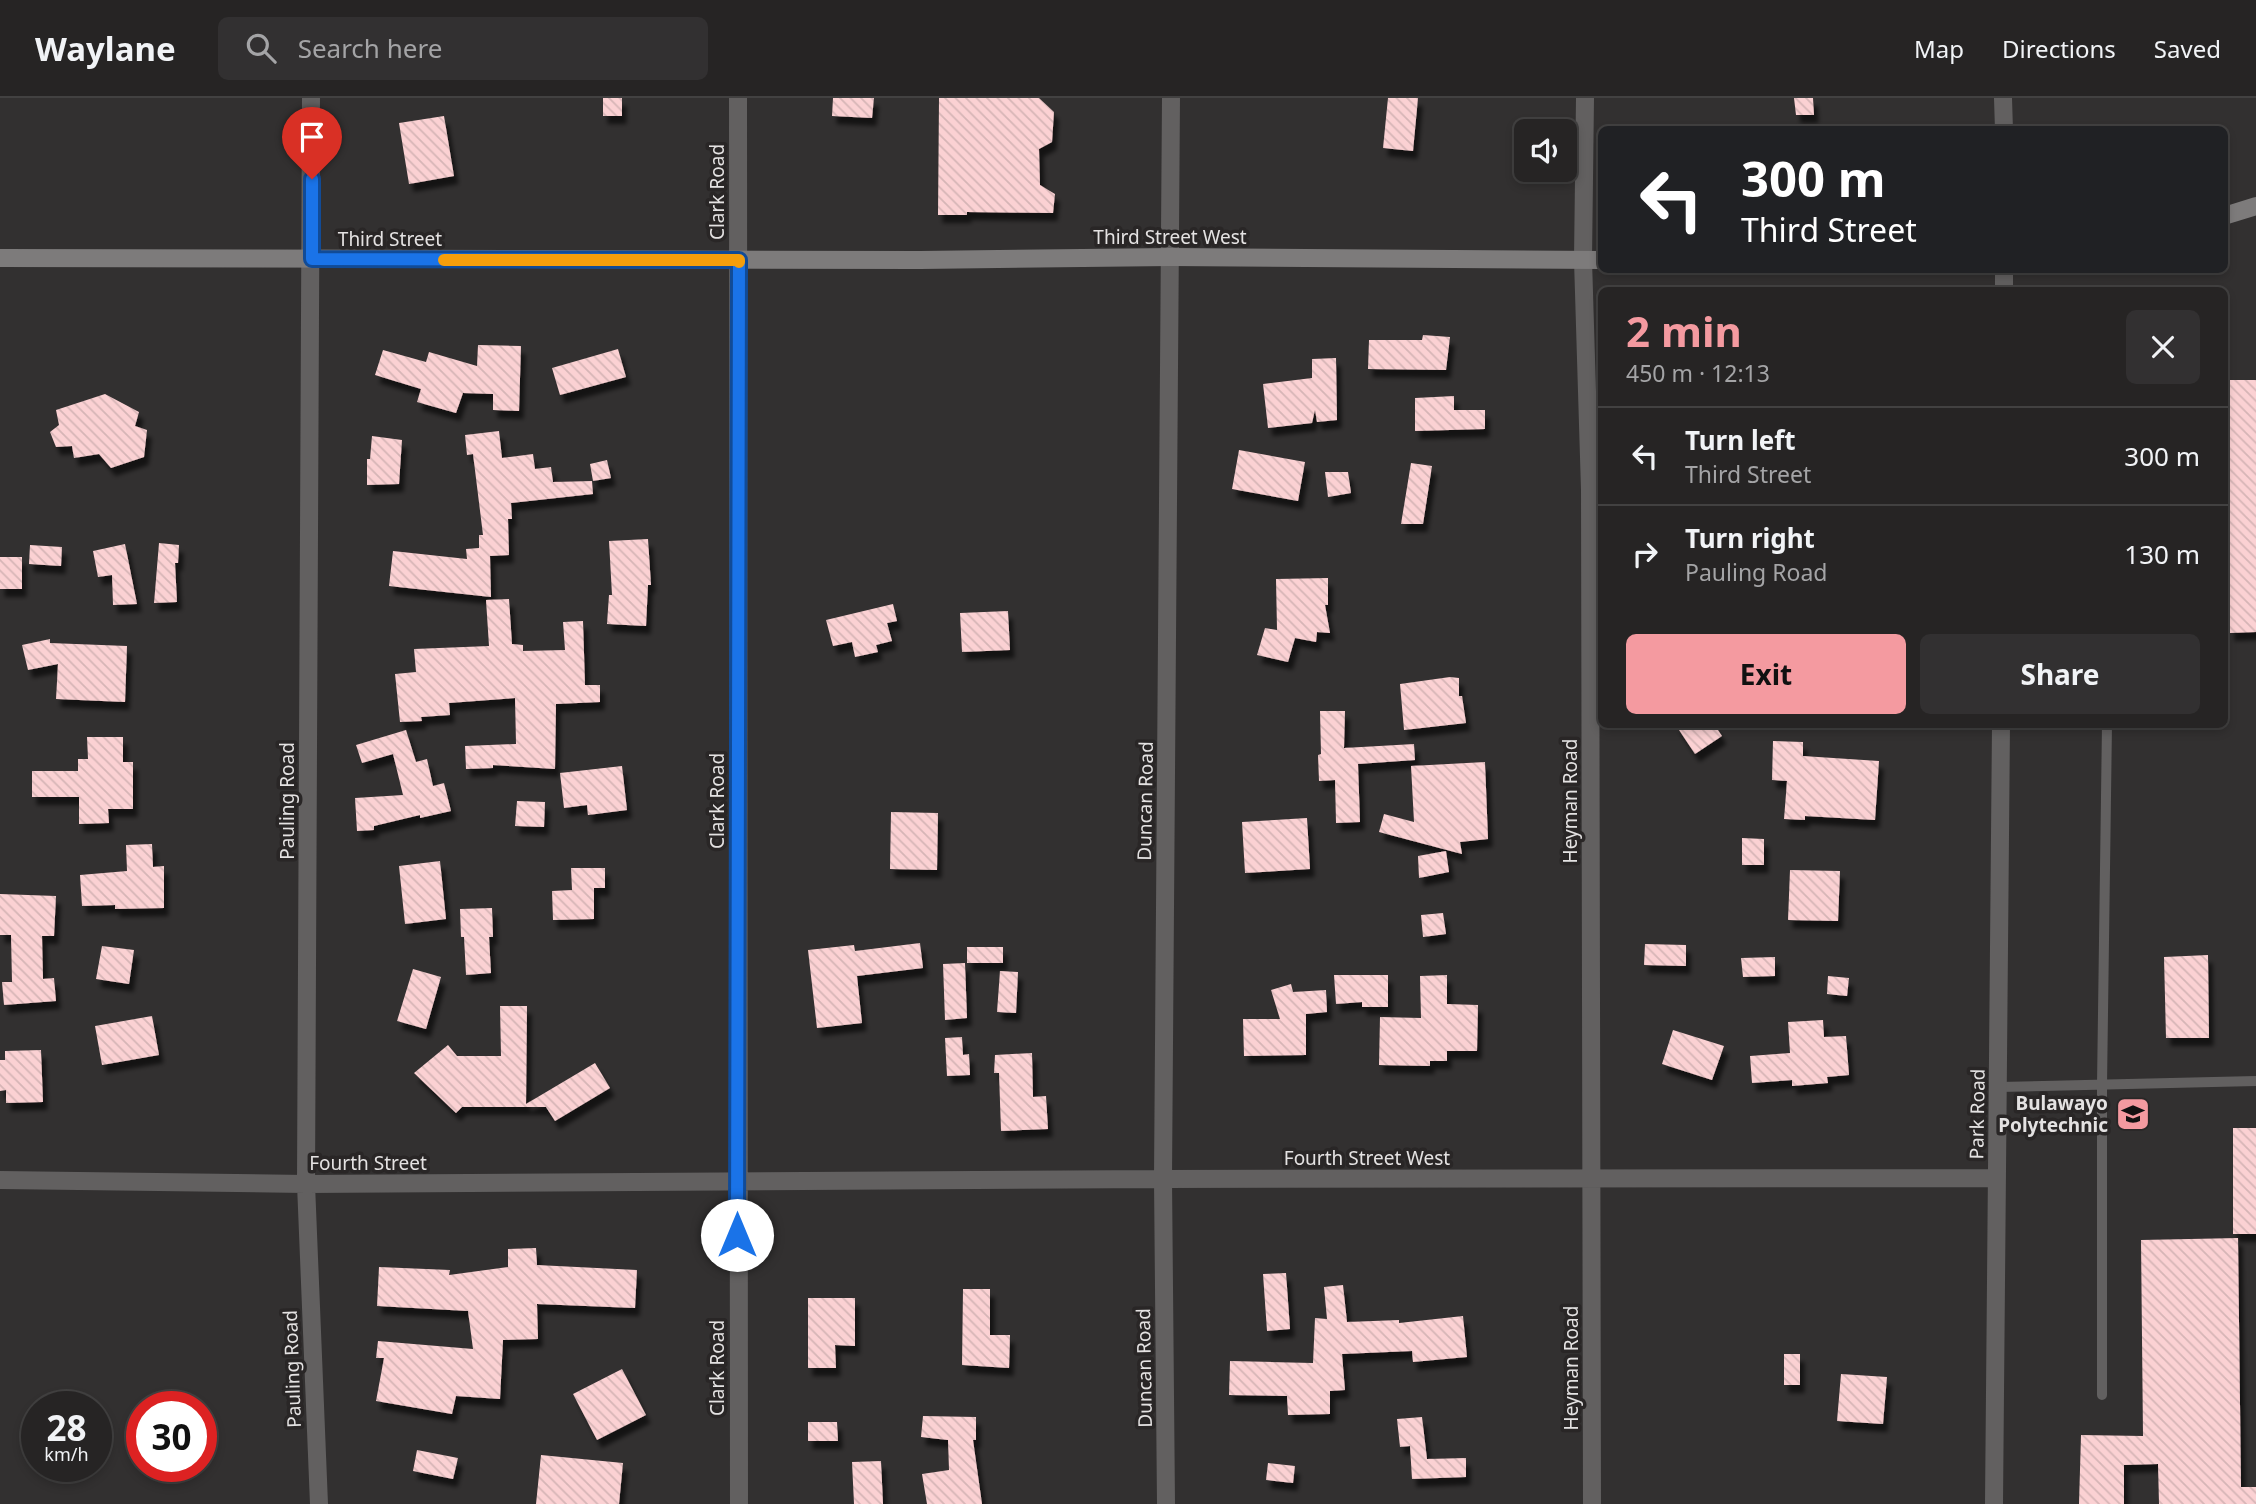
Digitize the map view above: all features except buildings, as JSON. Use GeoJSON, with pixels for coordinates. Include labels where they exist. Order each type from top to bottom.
{"type":"FeatureCollection","features":[{"type":"Feature","properties":{"kind":"main road"},"geometry":{"type":"LineString","coordinates":[[2228,215],[2256,206]]}},
{"type":"Feature","properties":{"kind":"main road","name":"Third Street West"},"geometry":{"type":"LineString","coordinates":[[739,260],[1171,257],[1592,260]]}},
{"type":"Feature","properties":{"kind":"main road","name":"Third Street"},"geometry":{"type":"LineString","coordinates":[[0,258],[739,260]]}},
{"type":"Feature","properties":{"kind":"street","name":"Pauling Road"},"geometry":{"type":"LineString","coordinates":[[311,98],[306,1184],[319,1504]]}},
{"type":"Feature","properties":{"kind":"street","name":"Clark Road"},"geometry":{"type":"LineString","coordinates":[[738,98],[739,1504]]}},
{"type":"Feature","properties":{"kind":"street","name":"Duncan Road"},"geometry":{"type":"LineString","coordinates":[[1166,1504],[1163,1179],[1171,98]]}},
{"type":"Feature","properties":{"kind":"street","name":"Heyman Road"},"geometry":{"type":"LineString","coordinates":[[1584,98],[1592,260],[1592,1504]]}},
{"type":"Feature","properties":{"kind":"street"},"geometry":{"type":"LineString","coordinates":[[2003,98],[2004,126]]}},
{"type":"Feature","properties":{"kind":"street","name":"Park Road"},"geometry":{"type":"LineString","coordinates":[[1994,1504],[2001,728]]}},
{"type":"Feature","properties":{"kind":"street","name":"Fourth Street West"},"geometry":{"type":"LineString","coordinates":[[737,1181],[1997,1178]]}},
{"type":"Feature","properties":{"kind":"street","name":"Fourth Street"},"geometry":{"type":"LineString","coordinates":[[0,1180],[306,1184],[737,1181]]}},
{"type":"Feature","properties":{"kind":"lane"},"geometry":{"type":"LineString","coordinates":[[2102,1395],[2102,1085],[2107,728]]}},
{"type":"Feature","properties":{"kind":"lane"},"geometry":{"type":"LineString","coordinates":[[1999,1087],[2256,1081]]}},
{"type":"Feature","properties":{"kind":"slow traffic"},"geometry":{"type":"LineString","coordinates":[[444,260],[739,262]]}},
{"type":"Feature","properties":{"kind":"place","name":"Bulawayo Polytechnic"},"geometry":{"type":"Point","coordinates":[2133,1114]}},
{"type":"Feature","properties":{"kind":"route"},"geometry":{"type":"LineString","coordinates":[[312,179],[312,259],[739,260],[737,1235]]}}]}
